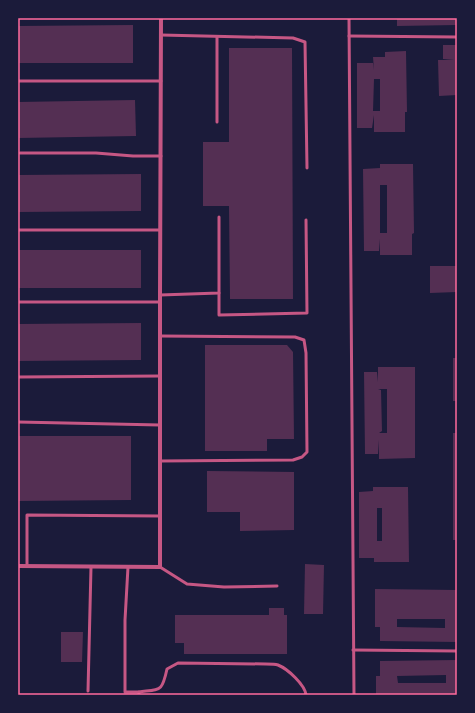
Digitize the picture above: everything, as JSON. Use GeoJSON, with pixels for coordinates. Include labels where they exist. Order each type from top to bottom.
{"type":"FeatureCollection","features":[{"type":"Feature","properties":{"kind":"street"},"geometry":{"type":"LineString","coordinates":[[18,566],[160,567],[161,18]]}},
{"type":"Feature","properties":{"kind":"lane"},"geometry":{"type":"LineString","coordinates":[[349,18],[354,695]]}},
{"type":"Feature","properties":{"kind":"lane"},"geometry":{"type":"LineString","coordinates":[[161,35],[293,38],[306,42],[308,168]]}},
{"type":"Feature","properties":{"kind":"lane"},"geometry":{"type":"LineString","coordinates":[[349,36],[457,37]]}},
{"type":"Feature","properties":{"kind":"lane"},"geometry":{"type":"LineString","coordinates":[[216,37],[217,122]]}},
{"type":"Feature","properties":{"kind":"lane"},"geometry":{"type":"LineString","coordinates":[[18,81],[161,81]]}},
{"type":"Feature","properties":{"kind":"lane"},"geometry":{"type":"LineString","coordinates":[[20,153],[96,153],[133,156],[161,156]]}},
{"type":"Feature","properties":{"kind":"lane"},"geometry":{"type":"LineString","coordinates":[[219,217],[219,315],[307,313],[306,220]]}},
{"type":"Feature","properties":{"kind":"lane"},"geometry":{"type":"LineString","coordinates":[[18,230],[160,230]]}},
{"type":"Feature","properties":{"kind":"lane"},"geometry":{"type":"LineString","coordinates":[[160,294],[219,294]]}},
{"type":"Feature","properties":{"kind":"lane"},"geometry":{"type":"LineString","coordinates":[[18,302],[160,302]]}},
{"type":"Feature","properties":{"kind":"lane"},"geometry":{"type":"LineString","coordinates":[[160,336],[295,337],[304,340],[306,353],[307,452],[302,457],[293,460],[160,461]]}},
{"type":"Feature","properties":{"kind":"lane"},"geometry":{"type":"LineString","coordinates":[[18,377],[160,376]]}},
{"type":"Feature","properties":{"kind":"lane"},"geometry":{"type":"LineString","coordinates":[[18,422],[160,425]]}},
{"type":"Feature","properties":{"kind":"lane"},"geometry":{"type":"LineString","coordinates":[[27,566],[27,515],[160,516]]}},
{"type":"Feature","properties":{"kind":"lane"},"geometry":{"type":"LineString","coordinates":[[88,692],[91,567]]}},
{"type":"Feature","properties":{"kind":"lane"},"geometry":{"type":"LineString","coordinates":[[128,567],[125,620],[125,692],[139,694],[158,690],[163,685],[166,669],[178,663],[266,664],[278,665],[296,678],[306,692],[306,695]]}},
{"type":"Feature","properties":{"kind":"lane"},"geometry":{"type":"LineString","coordinates":[[160,567],[187,584],[224,587],[277,586]]}},
{"type":"Feature","properties":{"kind":"lane"},"geometry":{"type":"LineString","coordinates":[[353,650],[457,651]]}},
{"type":"Feature","properties":{"kind":"building"},"geometry":{"type":"Polygon","coordinates":[[[397,18],[457,18],[457,25],[397,26],[397,18]]]}},
{"type":"Feature","properties":{"kind":"building"},"geometry":{"type":"Polygon","coordinates":[[[133,25],[133,63],[18,63],[18,26],[133,25]]]}},
{"type":"Feature","properties":{"kind":"building"},"geometry":{"type":"Polygon","coordinates":[[[443,45],[457,45],[457,95],[439,96],[438,60],[454,60],[443,59],[443,45]]]}},
{"type":"Feature","properties":{"kind":"building"},"geometry":{"type":"Polygon","coordinates":[[[229,48],[292,48],[293,299],[230,299],[229,206],[203,206],[203,142],[229,142],[229,48]]]}},
{"type":"Feature","properties":{"kind":"building"},"geometry":{"type":"Polygon","coordinates":[[[406,51],[407,112],[405,112],[405,132],[374,132],[374,115],[372,128],[357,128],[357,63],[373,63],[374,70],[373,57],[385,57],[385,52],[406,51]],[[374,79],[373,111],[380,111],[380,79],[374,79]]]}},
{"type":"Feature","properties":{"kind":"building"},"geometry":{"type":"Polygon","coordinates":[[[135,100],[136,136],[18,138],[18,102],[135,100]]]}},
{"type":"Feature","properties":{"kind":"building"},"geometry":{"type":"Polygon","coordinates":[[[380,164],[413,164],[414,233],[412,234],[412,255],[380,255],[380,239],[379,251],[364,251],[363,169],[380,168],[380,164]],[[380,185],[380,233],[387,233],[387,185],[380,185]]]}},
{"type":"Feature","properties":{"kind":"building"},"geometry":{"type":"Polygon","coordinates":[[[141,174],[141,211],[18,212],[18,175],[141,174]]]}},
{"type":"Feature","properties":{"kind":"building"},"geometry":{"type":"Polygon","coordinates":[[[18,250],[141,250],[141,288],[18,288],[18,250]]]}},
{"type":"Feature","properties":{"kind":"building"},"geometry":{"type":"Polygon","coordinates":[[[430,266],[457,266],[457,292],[430,293],[430,266]]]}},
{"type":"Feature","properties":{"kind":"building"},"geometry":{"type":"Polygon","coordinates":[[[141,323],[141,360],[18,361],[18,324],[141,323]]]}},
{"type":"Feature","properties":{"kind":"building"},"geometry":{"type":"Polygon","coordinates":[[[205,345],[287,345],[293,352],[294,439],[267,439],[267,451],[205,451],[205,345]]]}},
{"type":"Feature","properties":{"kind":"building"},"geometry":{"type":"Polygon","coordinates":[[[453,358],[457,358],[457,401],[453,401],[453,358]]]}},
{"type":"Feature","properties":{"kind":"building"},"geometry":{"type":"Polygon","coordinates":[[[378,367],[415,367],[415,458],[379,459],[379,440],[378,454],[365,454],[364,372],[377,372],[378,382],[378,367]],[[378,389],[381,390],[382,431],[379,433],[387,433],[387,389],[378,389]]]}},
{"type":"Feature","properties":{"kind":"building"},"geometry":{"type":"Polygon","coordinates":[[[453,433],[457,433],[457,540],[453,540],[453,433]]]}},
{"type":"Feature","properties":{"kind":"building"},"geometry":{"type":"Polygon","coordinates":[[[18,436],[131,436],[131,500],[18,501],[18,436]]]}},
{"type":"Feature","properties":{"kind":"building"},"geometry":{"type":"Polygon","coordinates":[[[207,471],[294,472],[294,530],[240,531],[240,512],[207,512],[207,471]]]}},
{"type":"Feature","properties":{"kind":"building"},"geometry":{"type":"Polygon","coordinates":[[[373,487],[408,487],[409,562],[374,562],[374,558],[359,558],[359,492],[373,491],[373,487]],[[377,508],[377,541],[382,541],[382,508],[377,508]]]}},
{"type":"Feature","properties":{"kind":"building"},"geometry":{"type":"Polygon","coordinates":[[[305,564],[324,565],[323,614],[304,614],[305,564]]]}},
{"type":"Feature","properties":{"kind":"building"},"geometry":{"type":"Polygon","coordinates":[[[375,589],[457,590],[457,642],[380,641],[380,627],[375,627],[375,589]],[[397,619],[397,627],[445,628],[445,619],[397,619]]]}},
{"type":"Feature","properties":{"kind":"building"},"geometry":{"type":"Polygon","coordinates":[[[269,608],[284,608],[284,615],[287,615],[287,654],[184,654],[184,643],[175,643],[175,615],[269,615],[269,608]]]}},
{"type":"Feature","properties":{"kind":"building"},"geometry":{"type":"Polygon","coordinates":[[[61,632],[83,632],[82,662],[61,662],[61,632]]]}},
{"type":"Feature","properties":{"kind":"building"},"geometry":{"type":"Polygon","coordinates":[[[457,660],[457,695],[376,695],[376,676],[380,676],[380,661],[457,660]],[[446,675],[397,676],[398,683],[446,683],[446,675]]]}}]}
